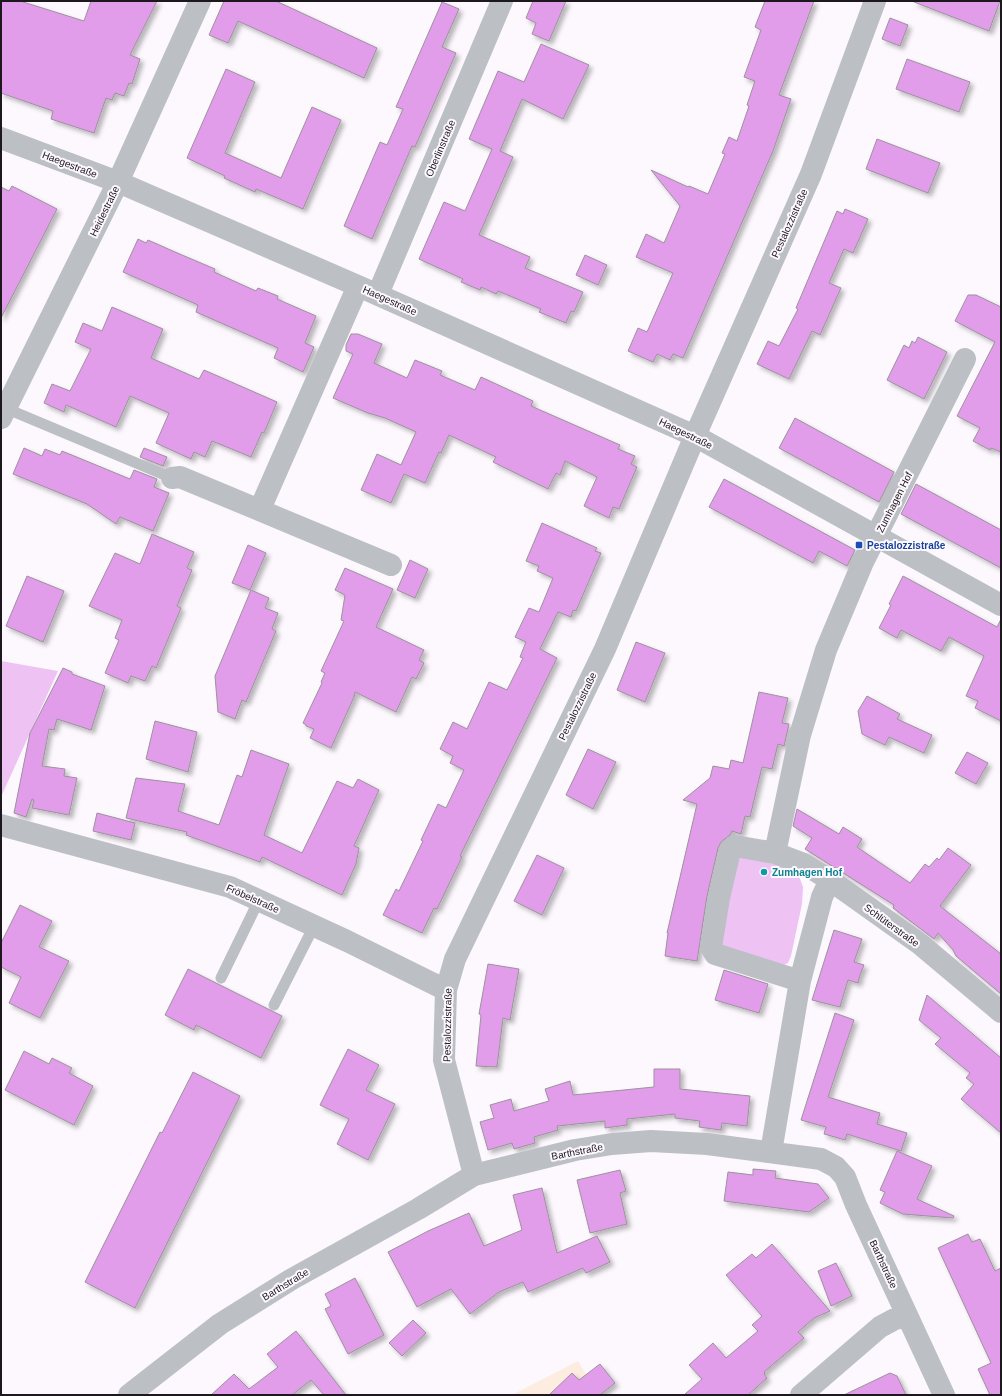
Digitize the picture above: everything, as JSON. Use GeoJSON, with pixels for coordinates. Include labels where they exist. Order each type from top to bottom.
{"type":"FeatureCollection","features":[{"type":"Feature","properties":{"kind":"street","name":"Heidestraße"},"geometry":{"type":"LineString","coordinates":[[3,413],[118,182],[200,1]]}},
{"type":"Feature","properties":{"kind":"street","name":"Oberlinstraße"},"geometry":{"type":"LineString","coordinates":[[378,294],[502,1]]}},
{"type":"Feature","properties":{"kind":"street","name":"Pestalozzistraße"},"geometry":{"type":"LineString","coordinates":[[474,1175],[444,1060],[446,990],[455,958],[605,649],[695,436],[811,174],[875,1]]}},
{"type":"Feature","properties":{"kind":"street","name":"Haegestraße"},"geometry":{"type":"LineString","coordinates":[[1,138],[118,182],[378,294],[695,436],[1001,605]]}},
{"type":"Feature","properties":{"kind":"street","name":"Haegestraße"},"geometry":{"type":"LineString","coordinates":[[260,510],[358,286]]}},
{"type":"Feature","properties":{"kind":"street","name":"Zumhagen Hof"},"geometry":{"type":"LineString","coordinates":[[775,853],[800,735],[826,650],[863,562],[965,359]]}},
{"type":"Feature","properties":{"kind":"street"},"geometry":{"type":"LineString","coordinates":[[172,478],[180,477],[390,565]]}},
{"type":"Feature","properties":{"kind":"street","name":"Fröbelstraße"},"geometry":{"type":"LineString","coordinates":[[1,825],[230,887],[446,990]]}},
{"type":"Feature","properties":{"kind":"street"},"geometry":{"type":"LineString","coordinates":[[775,853],[735,846],[730,851],[719,898],[711,947],[715,954],[800,981]]}},
{"type":"Feature","properties":{"kind":"street","name":"Schlüterstraße"},"geometry":{"type":"LineString","coordinates":[[775,853],[804,864],[830,880],[920,944],[1001,1012]]}},
{"type":"Feature","properties":{"kind":"street"},"geometry":{"type":"LineString","coordinates":[[771,1152],[800,981],[822,897],[830,880]]}},
{"type":"Feature","properties":{"kind":"street","name":"Barthstraße"},"geometry":{"type":"LineString","coordinates":[[129,1395],[220,1324],[292,1279],[418,1209],[474,1175],[575,1150],[651,1141],[707,1144],[821,1159],[836,1167],[845,1177],[856,1205],[944,1395]]}},
{"type":"Feature","properties":{"kind":"street"},"geometry":{"type":"LineString","coordinates":[[801,1395],[880,1327],[906,1313]]}},
{"type":"Feature","properties":{"kind":"lane"},"geometry":{"type":"LineString","coordinates":[[3,413],[172,478]]}},
{"type":"Feature","properties":{"kind":"lane"},"geometry":{"type":"LineString","coordinates":[[221,978],[259,900]]}},
{"type":"Feature","properties":{"kind":"lane"},"geometry":{"type":"LineString","coordinates":[[274,1005],[314,926]]}},
{"type":"Feature","properties":{"kind":"shaded area"},"geometry":{"type":"Polygon","coordinates":[[[1,661],[58,671],[1,797],[1,661]]]}},
{"type":"Feature","properties":{"kind":"shaded area"},"geometry":{"type":"Polygon","coordinates":[[[744,855],[797,871],[803,887],[802,904],[791,956],[788,963],[784,965],[722,949],[718,942],[737,858],[744,855]]]}},
{"type":"Feature","properties":{"kind":"shaded area"},"geometry":{"type":"Polygon","coordinates":[[[578,1361],[599,1395],[512,1395],[578,1361]]]}},
{"type":"Feature","properties":{"kind":"building"},"geometry":{"type":"Polygon","coordinates":[[[1,1],[20,1],[84,21],[91,1],[157,1],[130,55],[140,59],[132,84],[129,83],[124,96],[115,93],[112,100],[106,98],[94,133],[51,119],[53,111],[1,93],[1,1]]]}},
{"type":"Feature","properties":{"kind":"building"},"geometry":{"type":"Polygon","coordinates":[[[224,1],[276,1],[377,48],[364,78],[238,21],[228,43],[209,35],[224,1]]]}},
{"type":"Feature","properties":{"kind":"building"},"geometry":{"type":"Polygon","coordinates":[[[533,1],[566,1],[549,41],[532,34],[536,23],[526,18],[533,1]]]}},
{"type":"Feature","properties":{"kind":"building"},"geometry":{"type":"Polygon","coordinates":[[[765,1],[814,1],[779,95],[791,99],[773,151],[683,358],[673,354],[670,360],[657,354],[653,362],[628,351],[638,328],[647,332],[673,273],[636,257],[646,234],[664,243],[680,206],[651,170],[688,187],[689,186],[708,194],[725,154],[722,153],[729,137],[737,141],[749,106],[747,105],[755,81],[744,77],[761,30],[755,27],[765,1]]]}},
{"type":"Feature","properties":{"kind":"building"},"geometry":{"type":"Polygon","coordinates":[[[1000,1],[989,31],[914,2],[1000,1]]]}},
{"type":"Feature","properties":{"kind":"building"},"geometry":{"type":"Polygon","coordinates":[[[442,2],[459,9],[442,47],[456,53],[415,147],[412,146],[372,239],[344,226],[380,142],[387,145],[403,109],[396,107],[442,2]]]}},
{"type":"Feature","properties":{"kind":"building"},"geometry":{"type":"Polygon","coordinates":[[[890,18],[908,25],[900,46],[882,39],[890,18]]]}},
{"type":"Feature","properties":{"kind":"building"},"geometry":{"type":"Polygon","coordinates":[[[541,44],[589,65],[563,119],[522,99],[500,151],[513,157],[479,235],[530,257],[525,268],[583,292],[574,312],[571,311],[566,323],[539,312],[541,309],[498,291],[496,294],[481,287],[480,290],[461,282],[463,279],[419,259],[444,202],[465,211],[492,149],[469,139],[498,71],[524,82],[541,44]]]}},
{"type":"Feature","properties":{"kind":"building"},"geometry":{"type":"Polygon","coordinates":[[[907,59],[970,82],[959,112],[896,89],[907,59]]]}},
{"type":"Feature","properties":{"kind":"building"},"geometry":{"type":"Polygon","coordinates":[[[226,69],[255,82],[225,153],[281,178],[312,107],[341,120],[303,209],[256,189],[255,192],[224,178],[225,176],[187,158],[226,69]]]}},
{"type":"Feature","properties":{"kind":"building"},"geometry":{"type":"Polygon","coordinates":[[[877,139],[940,163],[928,193],[866,169],[877,139]]]}},
{"type":"Feature","properties":{"kind":"building"},"geometry":{"type":"Polygon","coordinates":[[[12,186],[57,209],[1,318],[1,187],[9,191],[12,186]]]}},
{"type":"Feature","properties":{"kind":"building"},"geometry":{"type":"Polygon","coordinates":[[[845,209],[868,219],[853,253],[844,249],[829,283],[841,288],[820,335],[812,331],[789,379],[757,364],[768,341],[779,346],[798,309],[796,308],[837,211],[843,214],[845,209]]]}},
{"type":"Feature","properties":{"kind":"building"},"geometry":{"type":"Polygon","coordinates":[[[138,239],[146,243],[148,240],[215,269],[214,272],[256,291],[258,288],[278,296],[277,299],[316,316],[305,343],[314,347],[303,372],[274,358],[278,348],[196,312],[198,305],[123,272],[138,239]]]}},
{"type":"Feature","properties":{"kind":"building"},"geometry":{"type":"Polygon","coordinates":[[[585,255],[607,265],[598,285],[576,275],[585,255]]]}},
{"type":"Feature","properties":{"kind":"building"},"geometry":{"type":"Polygon","coordinates":[[[968,295],[976,295],[1001,307],[1001,452],[991,448],[990,450],[973,441],[980,428],[957,416],[995,342],[955,321],[968,295]]]}},
{"type":"Feature","properties":{"kind":"building"},"geometry":{"type":"Polygon","coordinates":[[[112,307],[163,329],[151,358],[199,379],[204,370],[277,402],[264,433],[262,432],[251,457],[212,441],[205,457],[194,452],[191,459],[156,443],[169,413],[130,396],[116,427],[66,405],[64,412],[44,403],[52,384],[70,391],[91,349],[75,342],[83,323],[102,331],[112,307]]]}},
{"type":"Feature","properties":{"kind":"building"},"geometry":{"type":"Polygon","coordinates":[[[351,334],[358,334],[382,344],[374,363],[407,378],[415,360],[442,371],[440,375],[475,390],[481,377],[533,401],[531,406],[620,445],[618,449],[635,456],[631,464],[637,467],[619,509],[613,507],[609,518],[584,506],[597,477],[565,461],[560,475],[556,473],[548,489],[493,462],[496,457],[449,435],[441,453],[439,452],[425,483],[404,474],[391,503],[361,490],[377,454],[401,465],[416,432],[385,418],[368,413],[333,398],[353,354],[346,351],[346,345],[351,334]]]}},
{"type":"Feature","properties":{"kind":"building"},"geometry":{"type":"Polygon","coordinates":[[[918,337],[947,352],[924,399],[887,380],[904,345],[909,348],[912,341],[915,343],[918,337]]]}},
{"type":"Feature","properties":{"kind":"building"},"geometry":{"type":"Polygon","coordinates":[[[795,418],[894,472],[879,502],[779,448],[795,418]]]}},
{"type":"Feature","properties":{"kind":"building"},"geometry":{"type":"Polygon","coordinates":[[[24,448],[42,456],[45,449],[60,455],[62,451],[130,479],[134,470],[157,479],[154,487],[169,493],[153,531],[120,517],[116,524],[87,504],[13,474],[24,448]]]}},
{"type":"Feature","properties":{"kind":"building"},"geometry":{"type":"Polygon","coordinates":[[[144,448],[167,457],[163,466],[140,457],[144,448]]]}},
{"type":"Feature","properties":{"kind":"building"},"geometry":{"type":"Polygon","coordinates":[[[724,479],[855,550],[847,566],[819,551],[813,563],[709,507],[724,479]]]}},
{"type":"Feature","properties":{"kind":"building"},"geometry":{"type":"Polygon","coordinates":[[[916,484],[1001,530],[1001,568],[901,514],[916,484]]]}},
{"type":"Feature","properties":{"kind":"building"},"geometry":{"type":"Polygon","coordinates":[[[542,523],[597,548],[595,551],[601,553],[576,611],[573,610],[571,617],[558,612],[540,649],[557,658],[460,856],[462,857],[437,909],[434,908],[422,933],[383,915],[396,889],[399,891],[423,841],[421,840],[438,804],[446,808],[464,770],[450,763],[453,756],[440,749],[453,722],[467,729],[489,682],[507,690],[523,658],[520,657],[526,642],[515,637],[529,608],[539,612],[553,578],[537,571],[539,566],[526,561],[542,523]]]}},
{"type":"Feature","properties":{"kind":"building"},"geometry":{"type":"Polygon","coordinates":[[[152,534],[194,552],[187,568],[192,570],[177,606],[181,608],[156,668],[152,666],[145,681],[131,676],[128,683],[105,673],[119,640],[115,638],[122,620],[89,606],[115,553],[140,564],[152,534]]]}},
{"type":"Feature","properties":{"kind":"building"},"geometry":{"type":"Polygon","coordinates":[[[248,545],[266,553],[250,590],[232,583],[248,545]]]}},
{"type":"Feature","properties":{"kind":"building"},"geometry":{"type":"Polygon","coordinates":[[[410,560],[428,569],[415,598],[397,590],[410,560]]]}},
{"type":"Feature","properties":{"kind":"building"},"geometry":{"type":"Polygon","coordinates":[[[345,568],[393,589],[376,627],[424,650],[419,660],[424,663],[416,679],[412,677],[396,712],[355,692],[331,748],[310,738],[314,729],[303,723],[322,683],[321,682],[325,673],[321,671],[344,621],[341,620],[345,595],[335,590],[345,568]]]}},
{"type":"Feature","properties":{"kind":"building"},"geometry":{"type":"Polygon","coordinates":[[[27,576],[64,591],[43,642],[6,626],[27,576]]]}},
{"type":"Feature","properties":{"kind":"building"},"geometry":{"type":"Polygon","coordinates":[[[903,576],[997,627],[1001,619],[1001,721],[975,708],[978,701],[966,696],[984,656],[949,637],[941,651],[901,630],[897,638],[879,628],[891,605],[889,604],[903,576]]]}},
{"type":"Feature","properties":{"kind":"building"},"geometry":{"type":"Polygon","coordinates":[[[251,590],[269,598],[265,608],[278,613],[272,629],[276,631],[246,702],[242,700],[235,719],[218,712],[215,676],[251,590]]]}},
{"type":"Feature","properties":{"kind":"building"},"geometry":{"type":"Polygon","coordinates":[[[636,642],[665,653],[645,702],[617,690],[636,642]]]}},
{"type":"Feature","properties":{"kind":"building"},"geometry":{"type":"Polygon","coordinates":[[[63,668],[72,672],[72,674],[105,686],[91,730],[57,719],[54,730],[49,729],[42,766],[65,769],[64,776],[77,778],[69,815],[32,808],[34,800],[32,799],[26,817],[14,813],[30,733],[63,668]]]}},
{"type":"Feature","properties":{"kind":"building"},"geometry":{"type":"Polygon","coordinates":[[[759,692],[788,698],[782,723],[789,724],[784,746],[778,744],[772,769],[762,767],[750,817],[745,816],[741,834],[732,831],[730,835],[721,842],[718,848],[707,896],[697,961],[665,956],[667,933],[697,804],[683,800],[710,778],[713,766],[729,769],[731,760],[743,763],[759,692]]]}},
{"type":"Feature","properties":{"kind":"building"},"geometry":{"type":"Polygon","coordinates":[[[867,696],[900,714],[897,719],[932,735],[924,753],[889,737],[885,745],[862,734],[858,711],[867,696]]]}},
{"type":"Feature","properties":{"kind":"building"},"geometry":{"type":"Polygon","coordinates":[[[155,721],[197,732],[188,772],[146,759],[155,721]]]}},
{"type":"Feature","properties":{"kind":"building"},"geometry":{"type":"Polygon","coordinates":[[[588,749],[616,762],[593,809],[566,795],[588,749]]]}},
{"type":"Feature","properties":{"kind":"building"},"geometry":{"type":"Polygon","coordinates":[[[251,750],[289,764],[264,835],[302,853],[337,781],[353,788],[358,779],[379,790],[354,846],[359,848],[356,864],[342,895],[262,857],[260,862],[186,835],[187,832],[126,818],[136,778],[185,784],[178,811],[219,825],[237,775],[242,777],[251,750]]]}},
{"type":"Feature","properties":{"kind":"building"},"geometry":{"type":"Polygon","coordinates":[[[967,752],[988,763],[976,784],[955,773],[967,752]]]}},
{"type":"Feature","properties":{"kind":"building"},"geometry":{"type":"Polygon","coordinates":[[[797,809],[839,834],[843,827],[862,839],[857,847],[910,883],[925,864],[929,867],[937,858],[939,860],[948,848],[971,865],[940,906],[1001,954],[1001,994],[956,956],[953,950],[938,933],[934,939],[893,908],[894,905],[805,849],[812,838],[793,826],[797,809]]]}},
{"type":"Feature","properties":{"kind":"building"},"geometry":{"type":"Polygon","coordinates":[[[97,813],[135,823],[131,840],[93,831],[97,813]]]}},
{"type":"Feature","properties":{"kind":"building"},"geometry":{"type":"Polygon","coordinates":[[[537,855],[564,868],[542,915],[514,901],[537,855]]]}},
{"type":"Feature","properties":{"kind":"building"},"geometry":{"type":"Polygon","coordinates":[[[20,905],[52,921],[39,947],[69,961],[40,1018],[9,1003],[21,977],[1,967],[1,943],[20,905]]]}},
{"type":"Feature","properties":{"kind":"building"},"geometry":{"type":"Polygon","coordinates":[[[834,930],[862,939],[854,962],[864,965],[858,983],[848,980],[840,1007],[812,1000],[834,930]]]}},
{"type":"Feature","properties":{"kind":"building"},"geometry":{"type":"Polygon","coordinates":[[[488,964],[519,969],[510,1020],[503,1018],[497,1067],[476,1066],[481,1015],[479,1014],[488,964]]]}},
{"type":"Feature","properties":{"kind":"building"},"geometry":{"type":"Polygon","coordinates":[[[188,969],[282,1016],[261,1058],[196,1025],[194,1030],[165,1015],[188,969]]]}},
{"type":"Feature","properties":{"kind":"building"},"geometry":{"type":"Polygon","coordinates":[[[724,970],[768,984],[759,1013],[715,1000],[724,970]]]}},
{"type":"Feature","properties":{"kind":"building"},"geometry":{"type":"Polygon","coordinates":[[[927,995],[1001,1058],[1001,1133],[961,1099],[974,1084],[966,1078],[970,1073],[935,1044],[941,1038],[919,1020],[927,995]]]}},
{"type":"Feature","properties":{"kind":"building"},"geometry":{"type":"Polygon","coordinates":[[[835,1013],[854,1020],[828,1097],[880,1113],[877,1124],[907,1133],[901,1151],[847,1134],[845,1140],[824,1134],[826,1127],[801,1120],[835,1013]]]}},
{"type":"Feature","properties":{"kind":"building"},"geometry":{"type":"Polygon","coordinates":[[[348,1049],[379,1065],[366,1090],[395,1104],[368,1160],[337,1144],[349,1119],[320,1105],[348,1049]]]}},
{"type":"Feature","properties":{"kind":"building"},"geometry":{"type":"Polygon","coordinates":[[[24,1051],[49,1064],[52,1058],[72,1068],[69,1073],[93,1086],[74,1125],[5,1090],[24,1051]]]}},
{"type":"Feature","properties":{"kind":"building"},"geometry":{"type":"Polygon","coordinates":[[[654,1069],[680,1069],[680,1089],[750,1096],[747,1126],[722,1123],[721,1130],[699,1127],[700,1121],[675,1118],[675,1114],[627,1119],[627,1125],[605,1128],[605,1121],[557,1126],[558,1130],[534,1137],[535,1143],[514,1149],[512,1143],[488,1150],[480,1122],[494,1118],[490,1105],[511,1099],[514,1111],[549,1101],[545,1089],[570,1081],[573,1095],[654,1087],[654,1069]]]}},
{"type":"Feature","properties":{"kind":"building"},"geometry":{"type":"Polygon","coordinates":[[[193,1072],[240,1096],[135,1308],[85,1282],[160,1132],[162,1133],[193,1072]]]}},
{"type":"Feature","properties":{"kind":"building"},"geometry":{"type":"Polygon","coordinates":[[[897,1151],[932,1166],[917,1199],[954,1216],[953,1218],[903,1214],[880,1203],[885,1192],[880,1190],[897,1151]]]}},
{"type":"Feature","properties":{"kind":"building"},"geometry":{"type":"Polygon","coordinates":[[[753,1169],[776,1171],[775,1178],[818,1184],[829,1198],[809,1212],[724,1201],[728,1172],[753,1175],[753,1169]]]}},
{"type":"Feature","properties":{"kind":"building"},"geometry":{"type":"Polygon","coordinates":[[[620,1170],[626,1191],[620,1193],[627,1224],[590,1233],[577,1180],[620,1170]]]}},
{"type":"Feature","properties":{"kind":"building"},"geometry":{"type":"Polygon","coordinates":[[[542,1188],[557,1253],[597,1236],[610,1262],[586,1273],[583,1268],[528,1292],[523,1282],[499,1292],[470,1314],[451,1289],[417,1307],[388,1252],[428,1231],[469,1213],[484,1246],[522,1230],[513,1195],[542,1188]]]}},
{"type":"Feature","properties":{"kind":"building"},"geometry":{"type":"Polygon","coordinates":[[[968,1234],[972,1242],[980,1239],[995,1271],[1001,1268],[1001,1395],[990,1395],[978,1369],[991,1363],[938,1248],[968,1234]]]}},
{"type":"Feature","properties":{"kind":"building"},"geometry":{"type":"Polygon","coordinates":[[[772,1244],[830,1311],[814,1318],[798,1332],[804,1338],[764,1372],[767,1378],[748,1395],[684,1395],[702,1379],[689,1365],[713,1343],[726,1358],[758,1331],[752,1325],[762,1316],[726,1275],[752,1254],[756,1258],[772,1244]]]}},
{"type":"Feature","properties":{"kind":"building"},"geometry":{"type":"Polygon","coordinates":[[[836,1263],[852,1296],[831,1306],[818,1271],[836,1263]]]}},
{"type":"Feature","properties":{"kind":"building"},"geometry":{"type":"Polygon","coordinates":[[[355,1278],[384,1335],[348,1354],[325,1309],[331,1306],[325,1294],[355,1278]]]}},
{"type":"Feature","properties":{"kind":"building"},"geometry":{"type":"Polygon","coordinates":[[[413,1320],[426,1333],[402,1356],[389,1343],[413,1320]]]}},
{"type":"Feature","properties":{"kind":"building"},"geometry":{"type":"Polygon","coordinates":[[[296,1331],[346,1395],[324,1395],[311,1380],[292,1395],[211,1395],[234,1374],[249,1389],[278,1367],[267,1354],[296,1331]]]}},
{"type":"Feature","properties":{"kind":"building"},"geometry":{"type":"Polygon","coordinates":[[[600,1364],[615,1383],[600,1395],[549,1395],[572,1373],[579,1380],[600,1364]]]}},
{"type":"Feature","properties":{"kind":"building"},"geometry":{"type":"Polygon","coordinates":[[[890,1373],[897,1376],[906,1395],[844,1395],[890,1373]]]}},
{"type":"Feature","properties":{"kind":"place","name":"Pestalozzistraße"},"geometry":{"type":"Point","coordinates":[859,545]}},
{"type":"Feature","properties":{"kind":"place","name":"Zumhagen Hof"},"geometry":{"type":"Point","coordinates":[764,872]}}]}
